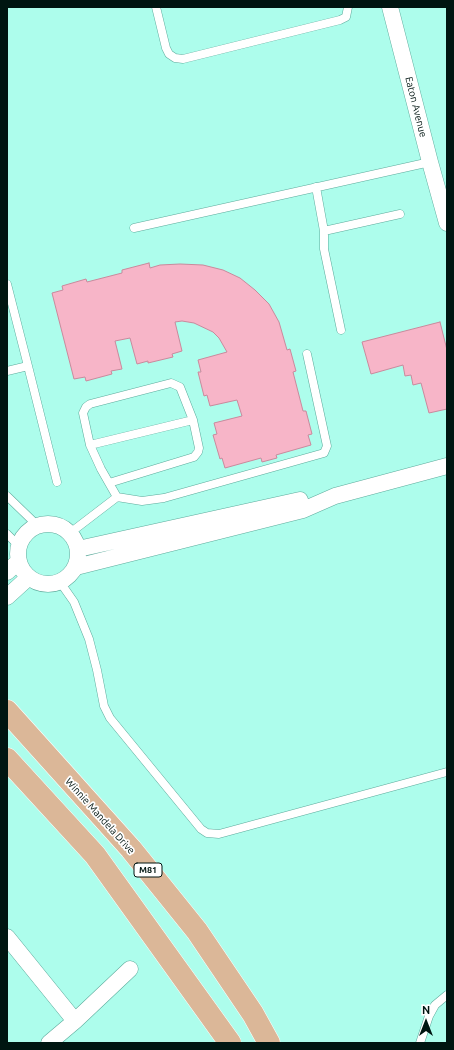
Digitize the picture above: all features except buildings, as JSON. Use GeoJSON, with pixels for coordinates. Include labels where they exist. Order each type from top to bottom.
{"type":"FeatureCollection","features":[{"type":"Feature","properties":{"kind":"main road","name":"Winnie Mandela Drive"},"geometry":{"type":"LineString","coordinates":[[7,711],[131,849],[197,931],[253,1014],[270,1043]]}},
{"type":"Feature","properties":{"kind":"main road"},"geometry":{"type":"LineString","coordinates":[[7,759],[95,855],[230,1043]]}},
{"type":"Feature","properties":{"kind":"street","name":"Eaton Avenue"},"geometry":{"type":"LineString","coordinates":[[390,7],[447,223]]}},
{"type":"Feature","properties":{"kind":"street","name":"Eaton Avenue"},"geometry":{"type":"LineString","coordinates":[[442,207],[447,234]]}},
{"type":"Feature","properties":{"kind":"street"},"geometry":{"type":"LineString","coordinates":[[78,549],[301,500],[335,496],[447,466]]}},
{"type":"Feature","properties":{"kind":"street"},"geometry":{"type":"LineString","coordinates":[[76,567],[303,510],[335,496]]}},
{"type":"Feature","properties":{"kind":"street"},"geometry":{"type":"LineString","coordinates":[[7,572],[19,554],[23,538],[38,526],[46,524],[63,528],[70,533],[75,540],[78,549],[76,567],[69,576],[60,582],[49,584],[38,583],[29,577],[23,570],[19,554]]}},
{"type":"Feature","properties":{"kind":"street"},"geometry":{"type":"LineString","coordinates":[[7,597],[29,577]]}},
{"type":"Feature","properties":{"kind":"street"},"geometry":{"type":"LineString","coordinates":[[7,937],[75,1021]]}},
{"type":"Feature","properties":{"kind":"street"},"geometry":{"type":"LineString","coordinates":[[48,1043],[75,1021],[130,969]]}},
{"type":"Feature","properties":{"kind":"lane"},"geometry":{"type":"LineString","coordinates":[[156,7],[166,48],[169,54],[175,58],[183,59],[340,20],[346,17],[348,7]]}},
{"type":"Feature","properties":{"kind":"lane"},"geometry":{"type":"LineString","coordinates":[[134,228],[430,162]]}},
{"type":"Feature","properties":{"kind":"lane"},"geometry":{"type":"LineString","coordinates":[[316,187],[324,231],[324,249],[341,330]]}},
{"type":"Feature","properties":{"kind":"lane"},"geometry":{"type":"LineString","coordinates":[[324,231],[400,214]]}},
{"type":"Feature","properties":{"kind":"lane"},"geometry":{"type":"LineString","coordinates":[[7,284],[57,482]]}},
{"type":"Feature","properties":{"kind":"lane"},"geometry":{"type":"LineString","coordinates":[[70,533],[117,497],[142,501],[164,498],[324,453],[327,446],[307,354]]}},
{"type":"Feature","properties":{"kind":"lane"},"geometry":{"type":"LineString","coordinates":[[7,371],[28,366]]}},
{"type":"Feature","properties":{"kind":"lane"},"geometry":{"type":"LineString","coordinates":[[109,483],[194,457],[198,452],[199,448],[193,420],[180,388],[177,385],[171,383],[90,404],[82,413],[90,445],[109,483],[117,497]]}},
{"type":"Feature","properties":{"kind":"lane"},"geometry":{"type":"LineString","coordinates":[[90,445],[193,420]]}},
{"type":"Feature","properties":{"kind":"lane"},"geometry":{"type":"LineString","coordinates":[[7,496],[38,526]]}},
{"type":"Feature","properties":{"kind":"lane"},"geometry":{"type":"LineString","coordinates":[[7,534],[19,554]]}},
{"type":"Feature","properties":{"kind":"lane"},"geometry":{"type":"LineString","coordinates":[[60,582],[74,602],[89,639],[104,706],[110,718],[201,829],[207,833],[219,834],[447,772]]}},
{"type":"Feature","properties":{"kind":"lane"},"geometry":{"type":"LineString","coordinates":[[420,1043],[429,1016],[435,1005],[447,995]]}}]}
